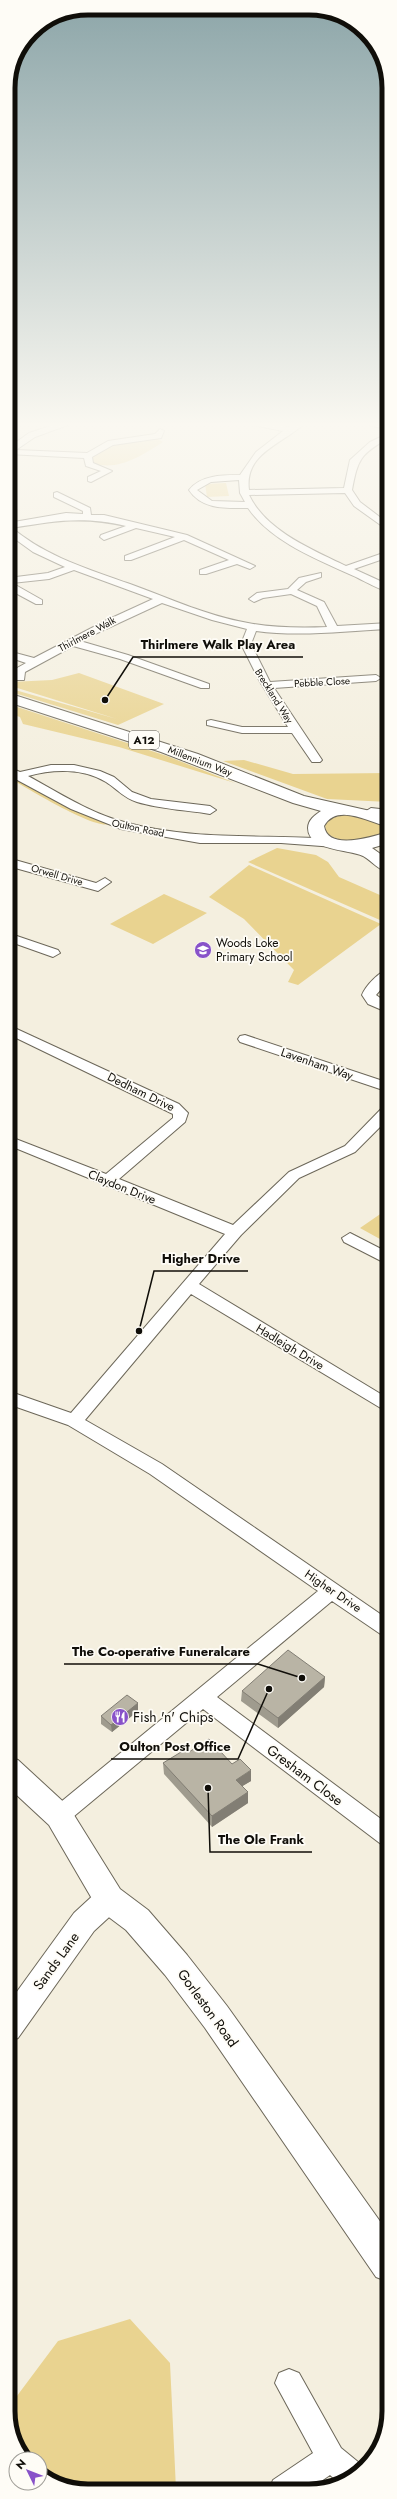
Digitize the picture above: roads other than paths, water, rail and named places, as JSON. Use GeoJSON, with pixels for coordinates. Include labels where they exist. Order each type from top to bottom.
{"type":"FeatureCollection","features":[{"type":"Feature","properties":{"kind":"main road","name":"Millennium Way"},"geometry":{"type":"LineString","coordinates":[[15,699],[151,742],[276,792],[332,809],[348,811]]}},
{"type":"Feature","properties":{"kind":"main road","name":"Millennium Way"},"geometry":{"type":"LineString","coordinates":[[276,792],[316,826],[322,837],[341,845],[369,853],[382,863]]}},
{"type":"Feature","properties":{"kind":"main road"},"geometry":{"type":"LineString","coordinates":[[316,826],[331,814],[348,811],[382,814]]}},
{"type":"Feature","properties":{"kind":"main road"},"geometry":{"type":"LineString","coordinates":[[371,813],[382,818]]}},
{"type":"Feature","properties":{"kind":"main road"},"geometry":{"type":"LineString","coordinates":[[341,845],[368,845],[382,840]]}},
{"type":"Feature","properties":{"kind":"main road","name":"Gorleston Road"},"geometry":{"type":"LineString","coordinates":[[15,1775],[59,1816],[109,1899],[137,1920],[181,1970],[216,2017],[382,2254]]}},
{"type":"Feature","properties":{"kind":"street"},"geometry":{"type":"LineString","coordinates":[[19,539],[22,542],[75,567],[223,621],[253,627],[292,630],[382,626]]}},
{"type":"Feature","properties":{"kind":"street"},"geometry":{"type":"LineString","coordinates":[[128,553],[140,553],[180,539]]}},
{"type":"Feature","properties":{"kind":"street"},"geometry":{"type":"LineString","coordinates":[[188,539],[250,566]]}},
{"type":"Feature","properties":{"kind":"street"},"geometry":{"type":"LineString","coordinates":[[288,539],[313,555],[382,586]]}},
{"type":"Feature","properties":{"kind":"street"},"geometry":{"type":"LineString","coordinates":[[15,543],[22,542]]}},
{"type":"Feature","properties":{"kind":"street"},"geometry":{"type":"LineString","coordinates":[[345,569],[382,556]]}},
{"type":"Feature","properties":{"kind":"street"},"geometry":{"type":"LineString","coordinates":[[211,571],[236,561]]}},
{"type":"Feature","properties":{"kind":"street"},"geometry":{"type":"LineString","coordinates":[[15,580],[49,576],[75,567]]}},
{"type":"Feature","properties":{"kind":"street"},"geometry":{"type":"LineString","coordinates":[[292,590],[294,585],[311,578]]}},
{"type":"Feature","properties":{"kind":"street"},"geometry":{"type":"LineString","coordinates":[[15,588],[34,598]]}},
{"type":"Feature","properties":{"kind":"street"},"geometry":{"type":"LineString","coordinates":[[255,595],[292,590],[321,604],[333,629]]}},
{"type":"Feature","properties":{"kind":"street","name":"Thirlmere Walk"},"geometry":{"type":"LineString","coordinates":[[20,678],[18,674],[21,670],[35,662],[123,615],[162,599]]}},
{"type":"Feature","properties":{"kind":"street","name":"Breckland Way"},"geometry":{"type":"LineString","coordinates":[[253,627],[246,644],[254,664],[269,685],[301,740],[312,749],[316,760]]}},
{"type":"Feature","properties":{"kind":"street"},"geometry":{"type":"LineString","coordinates":[[71,642],[150,665],[205,686]]}},
{"type":"Feature","properties":{"kind":"street"},"geometry":{"type":"LineString","coordinates":[[15,656],[35,662]]}},
{"type":"Feature","properties":{"kind":"street","name":"Pebble Close"},"geometry":{"type":"LineString","coordinates":[[269,685],[376,678]]}},
{"type":"Feature","properties":{"kind":"street"},"geometry":{"type":"LineString","coordinates":[[211,723],[233,730],[251,732],[295,730]]}},
{"type":"Feature","properties":{"kind":"street"},"geometry":{"type":"LineString","coordinates":[[15,774],[52,767],[90,772],[108,778],[131,796],[145,800],[210,810]]}},
{"type":"Feature","properties":{"kind":"street","name":"Oulton Road"},"geometry":{"type":"LineString","coordinates":[[15,777],[75,807],[121,825],[200,839],[281,839],[341,845]]}},
{"type":"Feature","properties":{"kind":"street"},"geometry":{"type":"LineString","coordinates":[[15,778],[53,807],[104,827]]}},
{"type":"Feature","properties":{"kind":"street","name":"Oulton Road"},"geometry":{"type":"LineString","coordinates":[[281,839],[298,836],[316,826]]}},
{"type":"Feature","properties":{"kind":"street","name":"Orwell Drive"},"geometry":{"type":"LineString","coordinates":[[15,867],[98,887],[105,882]]}},
{"type":"Feature","properties":{"kind":"street"},"geometry":{"type":"LineString","coordinates":[[15,940],[53,954]]}},
{"type":"Feature","properties":{"kind":"street"},"geometry":{"type":"LineString","coordinates":[[382,980],[371,990],[369,995],[373,1001],[382,1006]]}},
{"type":"Feature","properties":{"kind":"street","name":"Dedham Drive"},"geometry":{"type":"LineString","coordinates":[[15,1032],[174,1107],[181,1113],[180,1119],[108,1181]]}},
{"type":"Feature","properties":{"kind":"street","name":"Lavenham Way"},"geometry":{"type":"LineString","coordinates":[[245,1039],[382,1086]]}},
{"type":"Feature","properties":{"kind":"street"},"geometry":{"type":"LineString","coordinates":[[74,1422],[235,1232],[294,1175],[304,1163],[350,1149],[364,1138],[382,1117]]}},
{"type":"Feature","properties":{"kind":"street","name":"Claydon Drive"},"geometry":{"type":"LineString","coordinates":[[15,1143],[235,1232]]}},
{"type":"Feature","properties":{"kind":"street"},"geometry":{"type":"LineString","coordinates":[[350,1238],[382,1256]]}},
{"type":"Feature","properties":{"kind":"street","name":"Hadleigh Drive"},"geometry":{"type":"LineString","coordinates":[[190,1286],[382,1404]]}},
{"type":"Feature","properties":{"kind":"street","name":"Higher Drive"},"geometry":{"type":"LineString","coordinates":[[15,1400],[74,1422],[156,1469],[382,1625]]}},
{"type":"Feature","properties":{"kind":"street"},"geometry":{"type":"LineString","coordinates":[[59,1816],[331,1591]]}},
{"type":"Feature","properties":{"kind":"street","name":"Gresham Close"},"geometry":{"type":"LineString","coordinates":[[202,1698],[382,1833]]}},
{"type":"Feature","properties":{"kind":"street","name":"Sands Lane"},"geometry":{"type":"LineString","coordinates":[[15,2018],[84,1922],[109,1899]]}},
{"type":"Feature","properties":{"kind":"street"},"geometry":{"type":"LineString","coordinates":[[289,2383],[331,2458],[348,2472]]}},
{"type":"Feature","properties":{"kind":"street"},"geometry":{"type":"LineString","coordinates":[[292,2484],[331,2458]]}},
{"type":"Feature","properties":{"kind":"place","name":"Thirlmere Walk Play Area"},"geometry":{"type":"Point","coordinates":[105,700]}},
{"type":"Feature","properties":{"kind":"place","name":"Woods Loke Primary School"},"geometry":{"type":"Point","coordinates":[203,950]}},
{"type":"Feature","properties":{"kind":"place","name":"Higher Drive"},"geometry":{"type":"Point","coordinates":[139,1331]}},
{"type":"Feature","properties":{"kind":"place","name":"The Co-operative Funeralcare"},"geometry":{"type":"Point","coordinates":[302,1678]}},
{"type":"Feature","properties":{"kind":"place","name":"Oulton Post Office"},"geometry":{"type":"Point","coordinates":[269,1689]}},
{"type":"Feature","properties":{"kind":"place","name":"Fish 'n' Chips"},"geometry":{"type":"Point","coordinates":[120,1717]}},
{"type":"Feature","properties":{"kind":"place","name":"The Ole Frank"},"geometry":{"type":"Point","coordinates":[208,1788]}}]}
